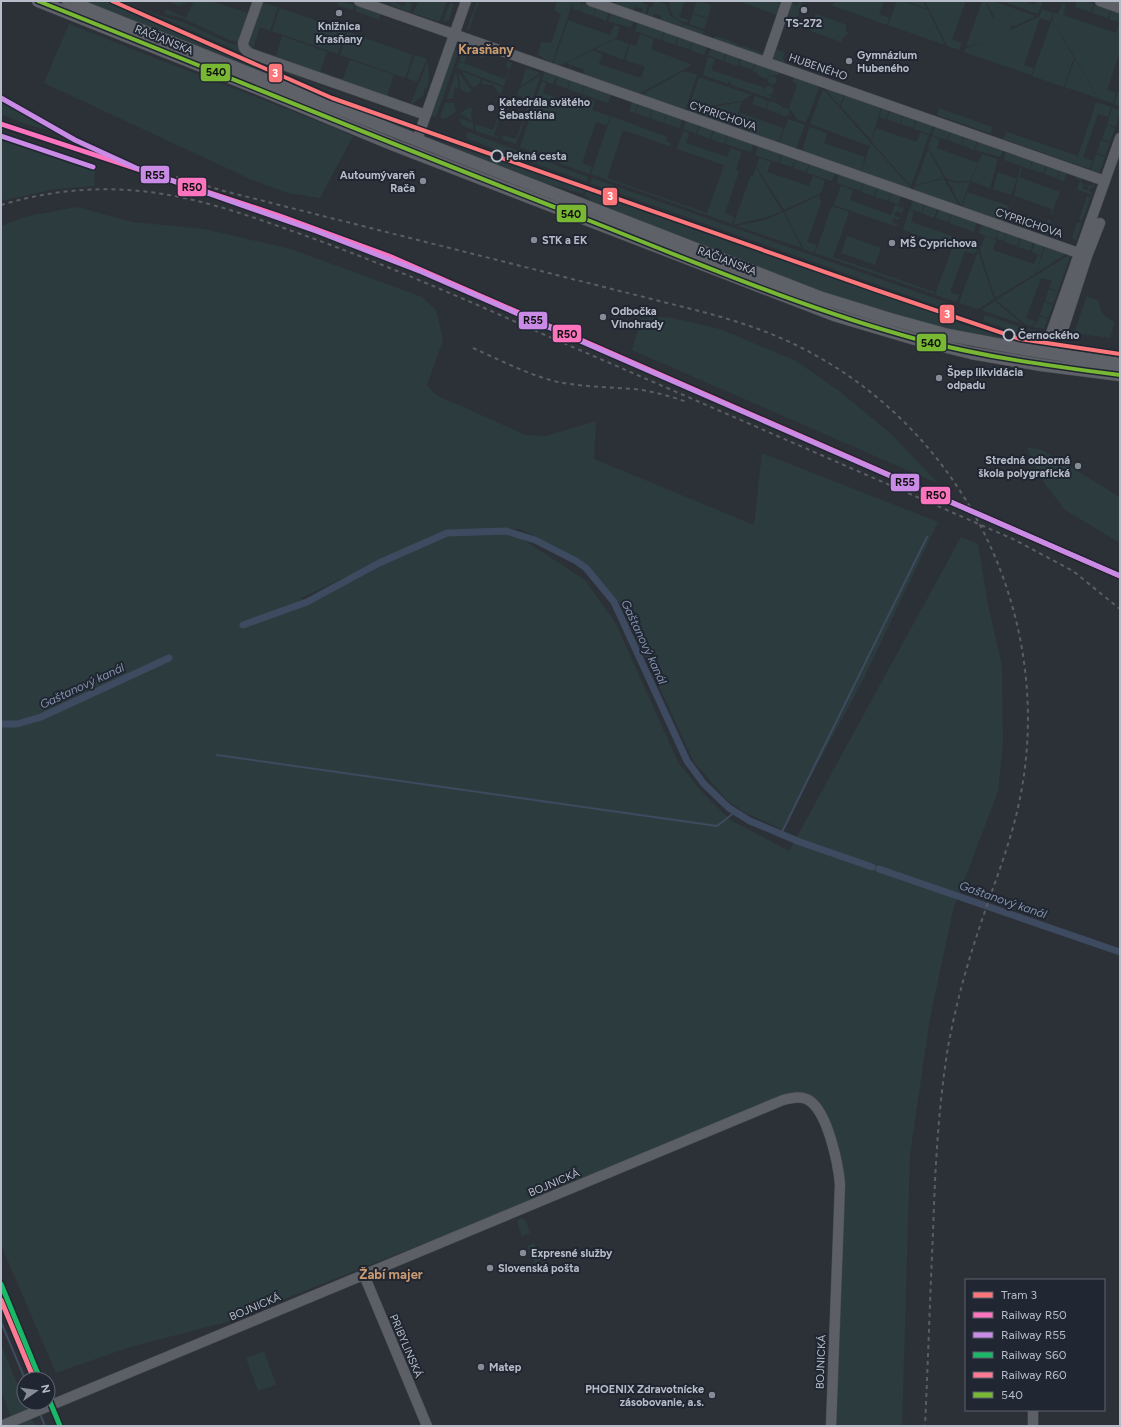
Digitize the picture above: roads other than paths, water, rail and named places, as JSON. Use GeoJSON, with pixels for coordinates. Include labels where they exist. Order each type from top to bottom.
{"type":"FeatureCollection","features":[{"type":"Feature","properties":{"kind":"main road","name":"RAČIANSKA"},"geometry":{"type":"LineString","coordinates":[[38,1],[259,88],[394,145],[834,315],[946,347],[1041,365],[1120,375]]}},
{"type":"Feature","properties":{"kind":"main road","name":"RAČIANSKA"},"geometry":{"type":"LineString","coordinates":[[68,1],[417,140],[822,298],[938,332],[1044,353],[1120,364]]}},
{"type":"Feature","properties":{"kind":"main road"},"geometry":{"type":"LineString","coordinates":[[394,145],[417,140],[428,158]]}},
{"type":"Feature","properties":{"kind":"main road"},"geometry":{"type":"LineString","coordinates":[[1041,365],[1044,353]]}},
{"type":"Feature","properties":{"kind":"street"},"geometry":{"type":"LineString","coordinates":[[258,1],[243,42],[244,48],[251,54],[426,115]]}},
{"type":"Feature","properties":{"kind":"street","name":"CYPRICHOVA"},"geometry":{"type":"LineString","coordinates":[[359,1],[1083,255]]}},
{"type":"Feature","properties":{"kind":"street"},"geometry":{"type":"LineString","coordinates":[[417,140],[466,1]]}},
{"type":"Feature","properties":{"kind":"street","name":"HUBENÉHO"},"geometry":{"type":"LineString","coordinates":[[591,1],[1105,181]]}},
{"type":"Feature","properties":{"kind":"street"},"geometry":{"type":"LineString","coordinates":[[766,62],[787,1]]}},
{"type":"Feature","properties":{"kind":"street"},"geometry":{"type":"LineString","coordinates":[[1100,1],[1120,8]]}},
{"type":"Feature","properties":{"kind":"street"},"geometry":{"type":"LineString","coordinates":[[1062,333],[1105,181],[1120,138]]}},
{"type":"Feature","properties":{"kind":"street"},"geometry":{"type":"LineString","coordinates":[[1044,353],[1083,255],[1100,223]]}},
{"type":"Feature","properties":{"kind":"street","name":"BOJNICKÁ"},"geometry":{"type":"LineString","coordinates":[[1,1426],[783,1100],[794,1097],[806,1099],[816,1107],[828,1130],[835,1152],[840,1184],[831,1426]]}},
{"type":"Feature","properties":{"kind":"street","name":"PRIBYLINSKÁ"},"geometry":{"type":"LineString","coordinates":[[364,1275],[427,1426]]}},
{"type":"Feature","properties":{"kind":"street"},"geometry":{"type":"LineString","coordinates":[[1033,1411],[1033,1426]]}},
{"type":"Feature","properties":{"kind":"waterway","name":"Gaštanový kanál"},"geometry":{"type":"LineString","coordinates":[[243,625],[307,602],[379,563],[447,533],[506,531],[535,540],[576,561],[586,568],[614,602],[687,761],[704,784],[729,808],[750,821],[800,842],[872,867]]}},
{"type":"Feature","properties":{"kind":"waterway"},"geometry":{"type":"LineString","coordinates":[[781,834],[927,537]]}},
{"type":"Feature","properties":{"kind":"waterway","name":"Gaštanový kanál"},"geometry":{"type":"LineString","coordinates":[[1,724],[17,724],[41,717],[169,658]]}},
{"type":"Feature","properties":{"kind":"waterway"},"geometry":{"type":"LineString","coordinates":[[217,755],[717,826],[735,812]]}},
{"type":"Feature","properties":{"kind":"waterway","name":"Gaštanový kanál"},"geometry":{"type":"LineString","coordinates":[[879,869],[1120,952]]}},
{"type":"Feature","properties":{"kind":"waterway"},"geometry":{"type":"LineString","coordinates":[[1,1322],[22,1371]]}},
{"type":"Feature","properties":{"kind":"waterway"},"geometry":{"type":"LineString","coordinates":[[40,1414],[45,1426]]}},
{"type":"Feature","properties":{"kind":"railway"},"geometry":{"type":"LineString","coordinates":[[176,177],[224,191],[703,312],[764,331],[794,344],[822,359],[875,396],[921,440],[959,490],[990,545],[1012,604],[1024,666],[1028,729],[1021,793],[1017,811],[1007,847],[964,976],[948,1047],[939,1117],[936,1163],[925,1426]]}},
{"type":"Feature","properties":{"kind":"railway"},"geometry":{"type":"LineString","coordinates":[[1,205],[41,195],[81,190],[102,189],[143,191],[182,197],[219,207],[309,237],[457,296],[1015,540],[1073,571],[1120,609]]}},
{"type":"Feature","properties":{"kind":"railway"},"geometry":{"type":"LineString","coordinates":[[473,348],[525,371],[558,382],[586,386],[641,390],[687,402]]}},
{"type":"Feature","properties":{"kind":"tram line","name":"3"},"geometry":{"type":"LineString","coordinates":[[112,1],[332,98],[876,290],[1020,339],[1120,354]]}},
{"type":"Feature","properties":{"kind":"rail line","name":"R55"},"geometry":{"type":"LineString","coordinates":[[1,98],[75,140],[136,168],[316,231],[422,272],[1118,575]]}},
{"type":"Feature","properties":{"kind":"rail line","name":"R50"},"geometry":{"type":"LineString","coordinates":[[1,124],[280,216],[389,256],[1120,576]]}},
{"type":"Feature","properties":{"kind":"rail line","name":"R55"},"geometry":{"type":"LineString","coordinates":[[1,136],[93,167]]}},
{"type":"Feature","properties":{"kind":"rail line","name":"S60"},"geometry":{"type":"LineString","coordinates":[[1,1284],[37,1371]]}},
{"type":"Feature","properties":{"kind":"rail line","name":"R60"},"geometry":{"type":"LineString","coordinates":[[1,1300],[31,1371]]}},
{"type":"Feature","properties":{"kind":"rail line","name":"S60"},"geometry":{"type":"LineString","coordinates":[[54,1411],[60,1426]]}},
{"type":"Feature","properties":{"kind":"place","name":"TS-272"},"geometry":{"type":"Point","coordinates":[804,10]}},
{"type":"Feature","properties":{"kind":"place","name":"Knižnica Krasňany"},"geometry":{"type":"Point","coordinates":[339,13]}},
{"type":"Feature","properties":{"kind":"place","name":"Gymnázium Hubeného"},"geometry":{"type":"Point","coordinates":[849,61]}},
{"type":"Feature","properties":{"kind":"place","name":"Katedrála svätého Šebastiána"},"geometry":{"type":"Point","coordinates":[491,108]}},
{"type":"Feature","properties":{"kind":"place","name":"Pekná cesta"},"geometry":{"type":"Point","coordinates":[497,156]}},
{"type":"Feature","properties":{"kind":"place","name":"Autoumývareň Rača"},"geometry":{"type":"Point","coordinates":[423,181]}},
{"type":"Feature","properties":{"kind":"place","name":"STK a EK"},"geometry":{"type":"Point","coordinates":[534,240]}},
{"type":"Feature","properties":{"kind":"place","name":"MŠ Cyprichova"},"geometry":{"type":"Point","coordinates":[892,243]}},
{"type":"Feature","properties":{"kind":"place","name":"Odbočka Vinohrady"},"geometry":{"type":"Point","coordinates":[603,317]}},
{"type":"Feature","properties":{"kind":"place","name":"Černockého"},"geometry":{"type":"Point","coordinates":[1009,335]}},
{"type":"Feature","properties":{"kind":"place","name":"Špep likvidácia odpadu"},"geometry":{"type":"Point","coordinates":[939,378]}},
{"type":"Feature","properties":{"kind":"place","name":"Stredná odborná škola polygrafická"},"geometry":{"type":"Point","coordinates":[1078,466]}},
{"type":"Feature","properties":{"kind":"place","name":"Expresné služby"},"geometry":{"type":"Point","coordinates":[523,1253]}},
{"type":"Feature","properties":{"kind":"place","name":"Slovenská pošta"},"geometry":{"type":"Point","coordinates":[490,1268]}},
{"type":"Feature","properties":{"kind":"place","name":"Matep"},"geometry":{"type":"Point","coordinates":[481,1367]}},
{"type":"Feature","properties":{"kind":"place","name":"PHOENIX Zdravotnícke zásobovanie, a.s."},"geometry":{"type":"Point","coordinates":[712,1395]}},
{"type":"Feature","properties":{"kind":"district","name":"Krasňany"},"geometry":{"type":"Point","coordinates":[486,49]}},
{"type":"Feature","properties":{"kind":"district","name":"Žabí majer"},"geometry":{"type":"Point","coordinates":[391,1274]}}]}
